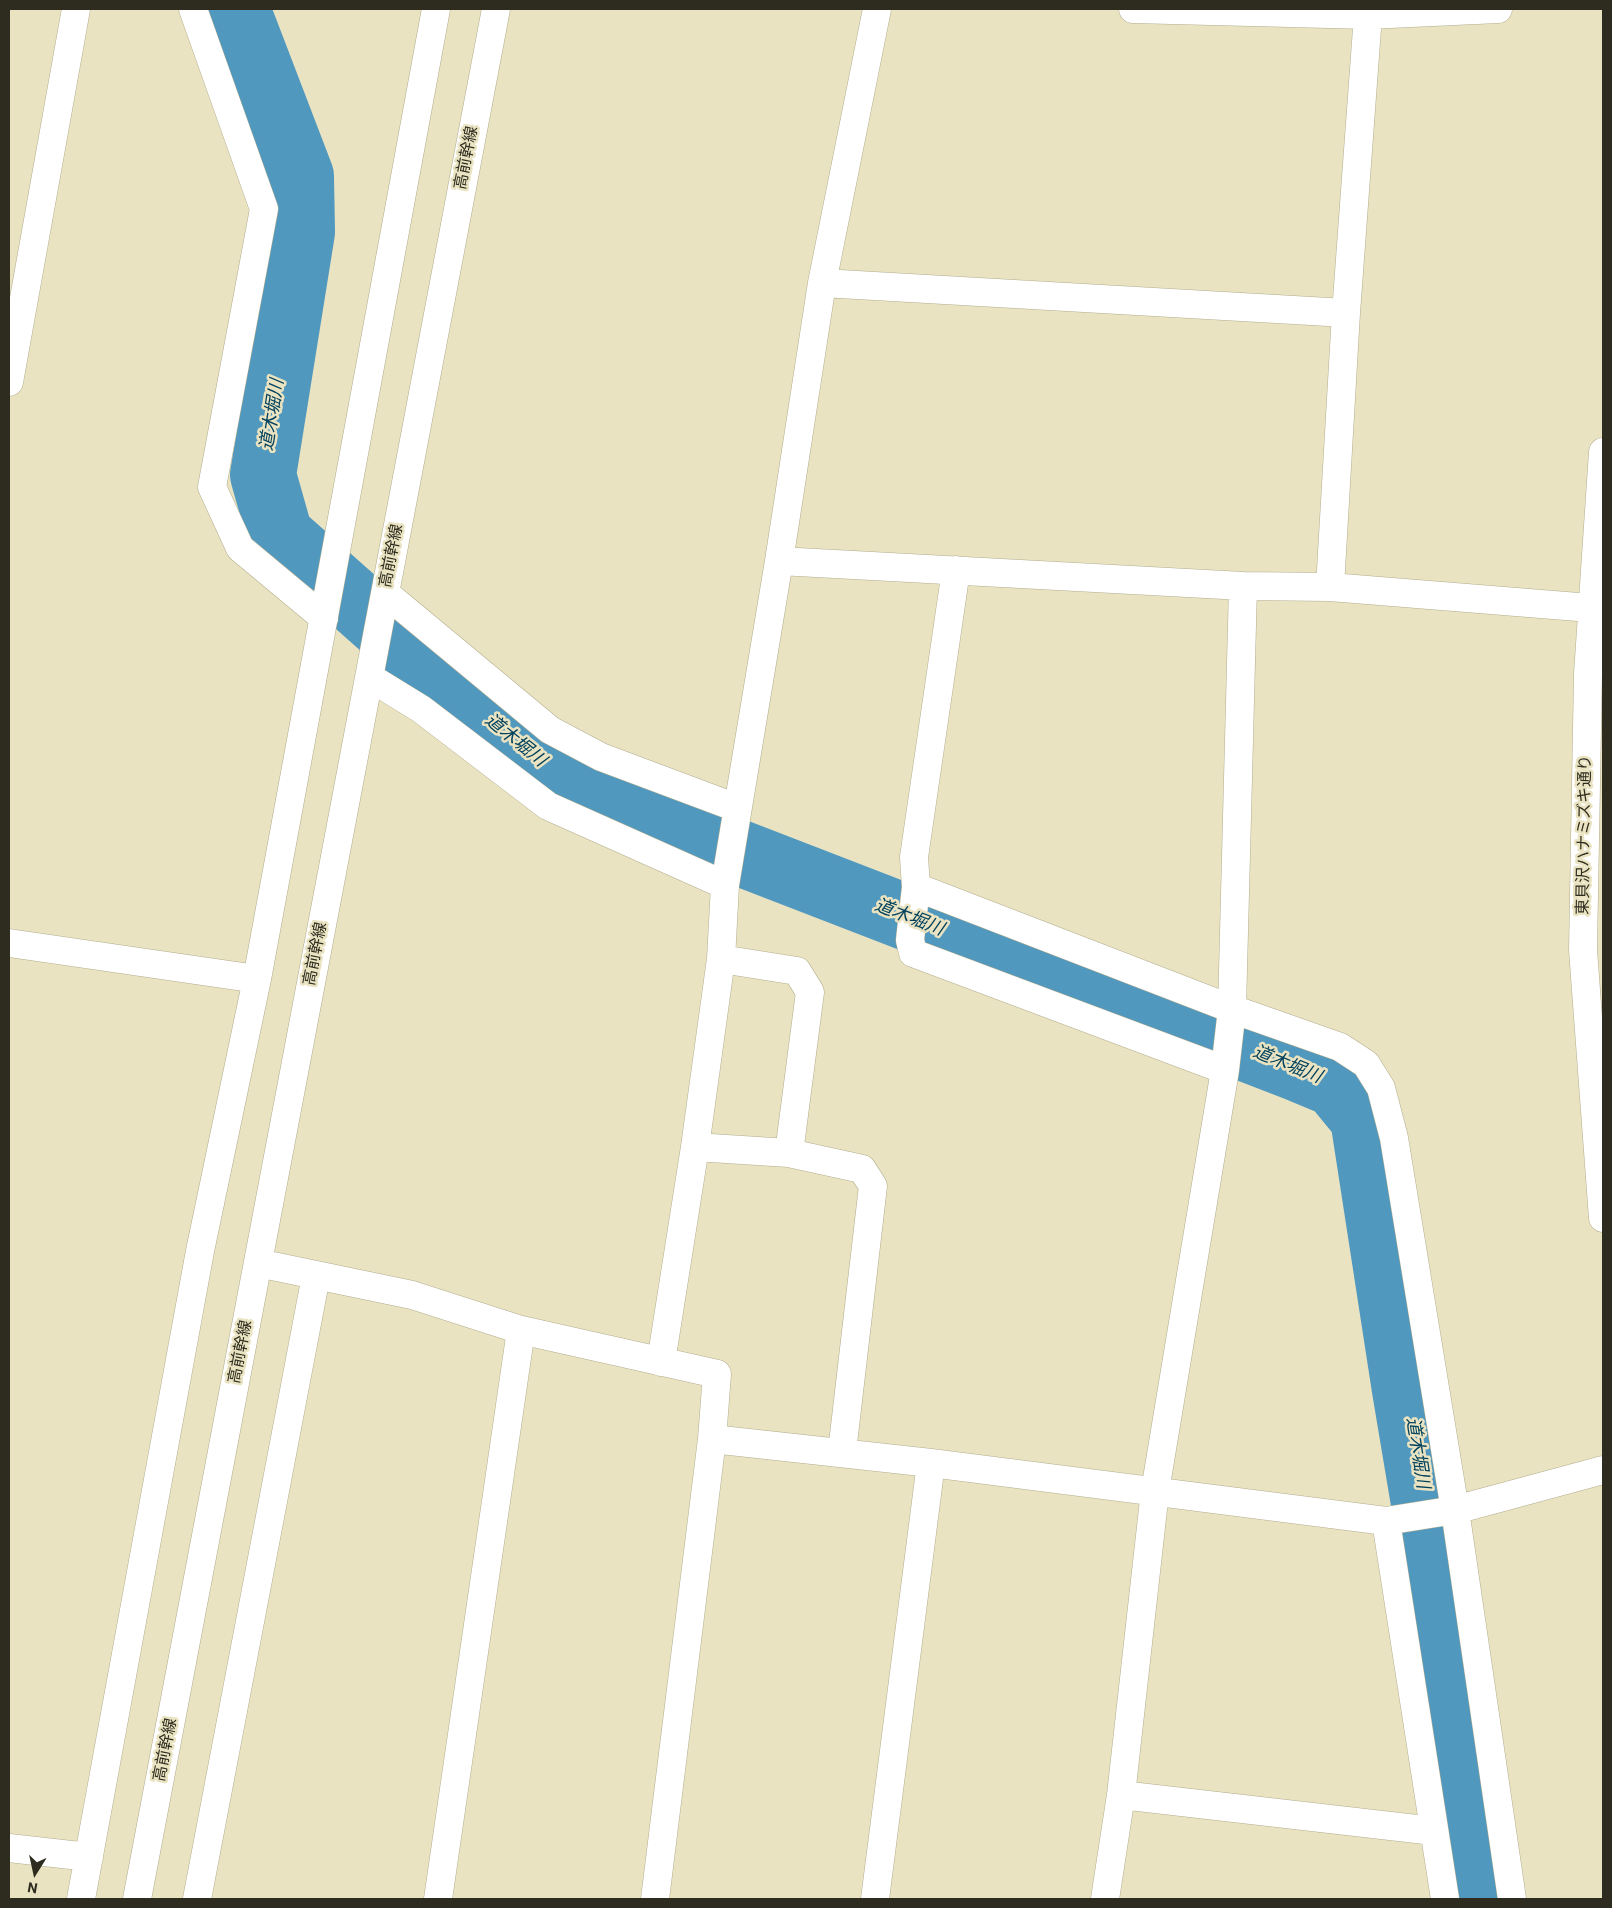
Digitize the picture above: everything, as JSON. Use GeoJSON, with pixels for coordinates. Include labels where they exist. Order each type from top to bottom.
{"type":"FeatureCollection","features":[{"type":"Feature","properties":{"kind":"street"},"geometry":{"type":"LineString","coordinates":[[9,382],[76,9]]}},
{"type":"Feature","properties":{"kind":"street"},"geometry":{"type":"LineString","coordinates":[[193,9],[264,209],[212,487],[240,548],[324,618]]}},
{"type":"Feature","properties":{"kind":"street"},"geometry":{"type":"LineString","coordinates":[[81,1899],[200,1251],[257,979],[436,9]]}},
{"type":"Feature","properties":{"kind":"street","name":"高前幹線"},"geometry":{"type":"LineString","coordinates":[[137,1899],[496,9]]}},
{"type":"Feature","properties":{"kind":"street"},"geometry":{"type":"LineString","coordinates":[[660,1362],[695,1147],[721,959],[725,885],[737,808],[779,561],[822,283],[877,9]]}},
{"type":"Feature","properties":{"kind":"street"},"geometry":{"type":"LineString","coordinates":[[1133,9],[1368,15],[1498,9]]}},
{"type":"Feature","properties":{"kind":"street"},"geometry":{"type":"LineString","coordinates":[[1330,587],[1346,313],[1368,15]]}},
{"type":"Feature","properties":{"kind":"street"},"geometry":{"type":"LineString","coordinates":[[822,283],[1346,313]]}},
{"type":"Feature","properties":{"kind":"street","name":"東貝沢ハナミズキ通り"},"geometry":{"type":"LineString","coordinates":[[1603,452],[1598,609],[1588,674],[1583,950],[1603,1218]]}},
{"type":"Feature","properties":{"kind":"street"},"geometry":{"type":"LineString","coordinates":[[779,561],[1242,586],[1330,587],[1598,609]]}},
{"type":"Feature","properties":{"kind":"street"},"geometry":{"type":"LineString","coordinates":[[956,570],[914,857],[916,894],[910,940],[913,953],[1225,1070]]}},
{"type":"Feature","properties":{"kind":"street"},"geometry":{"type":"LineString","coordinates":[[1104,1899],[1121,1795],[1155,1491],[1225,1070],[1232,1009],[1242,586]]}},
{"type":"Feature","properties":{"kind":"street"},"geometry":{"type":"LineString","coordinates":[[385,593],[550,730],[601,758],[737,808]]}},
{"type":"Feature","properties":{"kind":"street"},"geometry":{"type":"LineString","coordinates":[[369,677],[421,709],[548,806],[725,885]]}},
{"type":"Feature","properties":{"kind":"street"},"geometry":{"type":"LineString","coordinates":[[916,894],[1340,1047],[1366,1064],[1381,1088],[1394,1138],[1446,1512],[1512,1899]]}},
{"type":"Feature","properties":{"kind":"street"},"geometry":{"type":"LineString","coordinates":[[9,942],[257,979]]}},
{"type":"Feature","properties":{"kind":"street"},"geometry":{"type":"LineString","coordinates":[[721,959],[796,971],[810,992],[789,1153]]}},
{"type":"Feature","properties":{"kind":"street"},"geometry":{"type":"LineString","coordinates":[[695,1147],[789,1153],[862,1168],[873,1186],[842,1452]]}},
{"type":"Feature","properties":{"kind":"street"},"geometry":{"type":"LineString","coordinates":[[258,1263],[412,1295],[520,1330],[717,1374],[712,1439],[655,1899]]}},
{"type":"Feature","properties":{"kind":"street"},"geometry":{"type":"LineString","coordinates":[[197,1899],[316,1276]]}},
{"type":"Feature","properties":{"kind":"street"},"geometry":{"type":"LineString","coordinates":[[438,1899],[520,1330]]}},
{"type":"Feature","properties":{"kind":"street"},"geometry":{"type":"LineString","coordinates":[[712,1439],[842,1452],[1391,1520],[1446,1512],[1603,1470]]}},
{"type":"Feature","properties":{"kind":"street"},"geometry":{"type":"LineString","coordinates":[[875,1899],[932,1463]]}},
{"type":"Feature","properties":{"kind":"street"},"geometry":{"type":"LineString","coordinates":[[1391,1520],[1445,1899]]}},
{"type":"Feature","properties":{"kind":"street"},"geometry":{"type":"LineString","coordinates":[[1121,1795],[1434,1831]]}},
{"type":"Feature","properties":{"kind":"street"},"geometry":{"type":"LineString","coordinates":[[9,1848],[89,1857]]}},
{"type":"Feature","properties":{"kind":"waterway","name":"道木堀川"},"geometry":{"type":"LineString","coordinates":[[237,9],[301,176],[302,232],[263,475],[280,535],[531,758],[608,802],[1335,1084],[1363,1118],[1434,1563],[1481,1899]]}}]}
